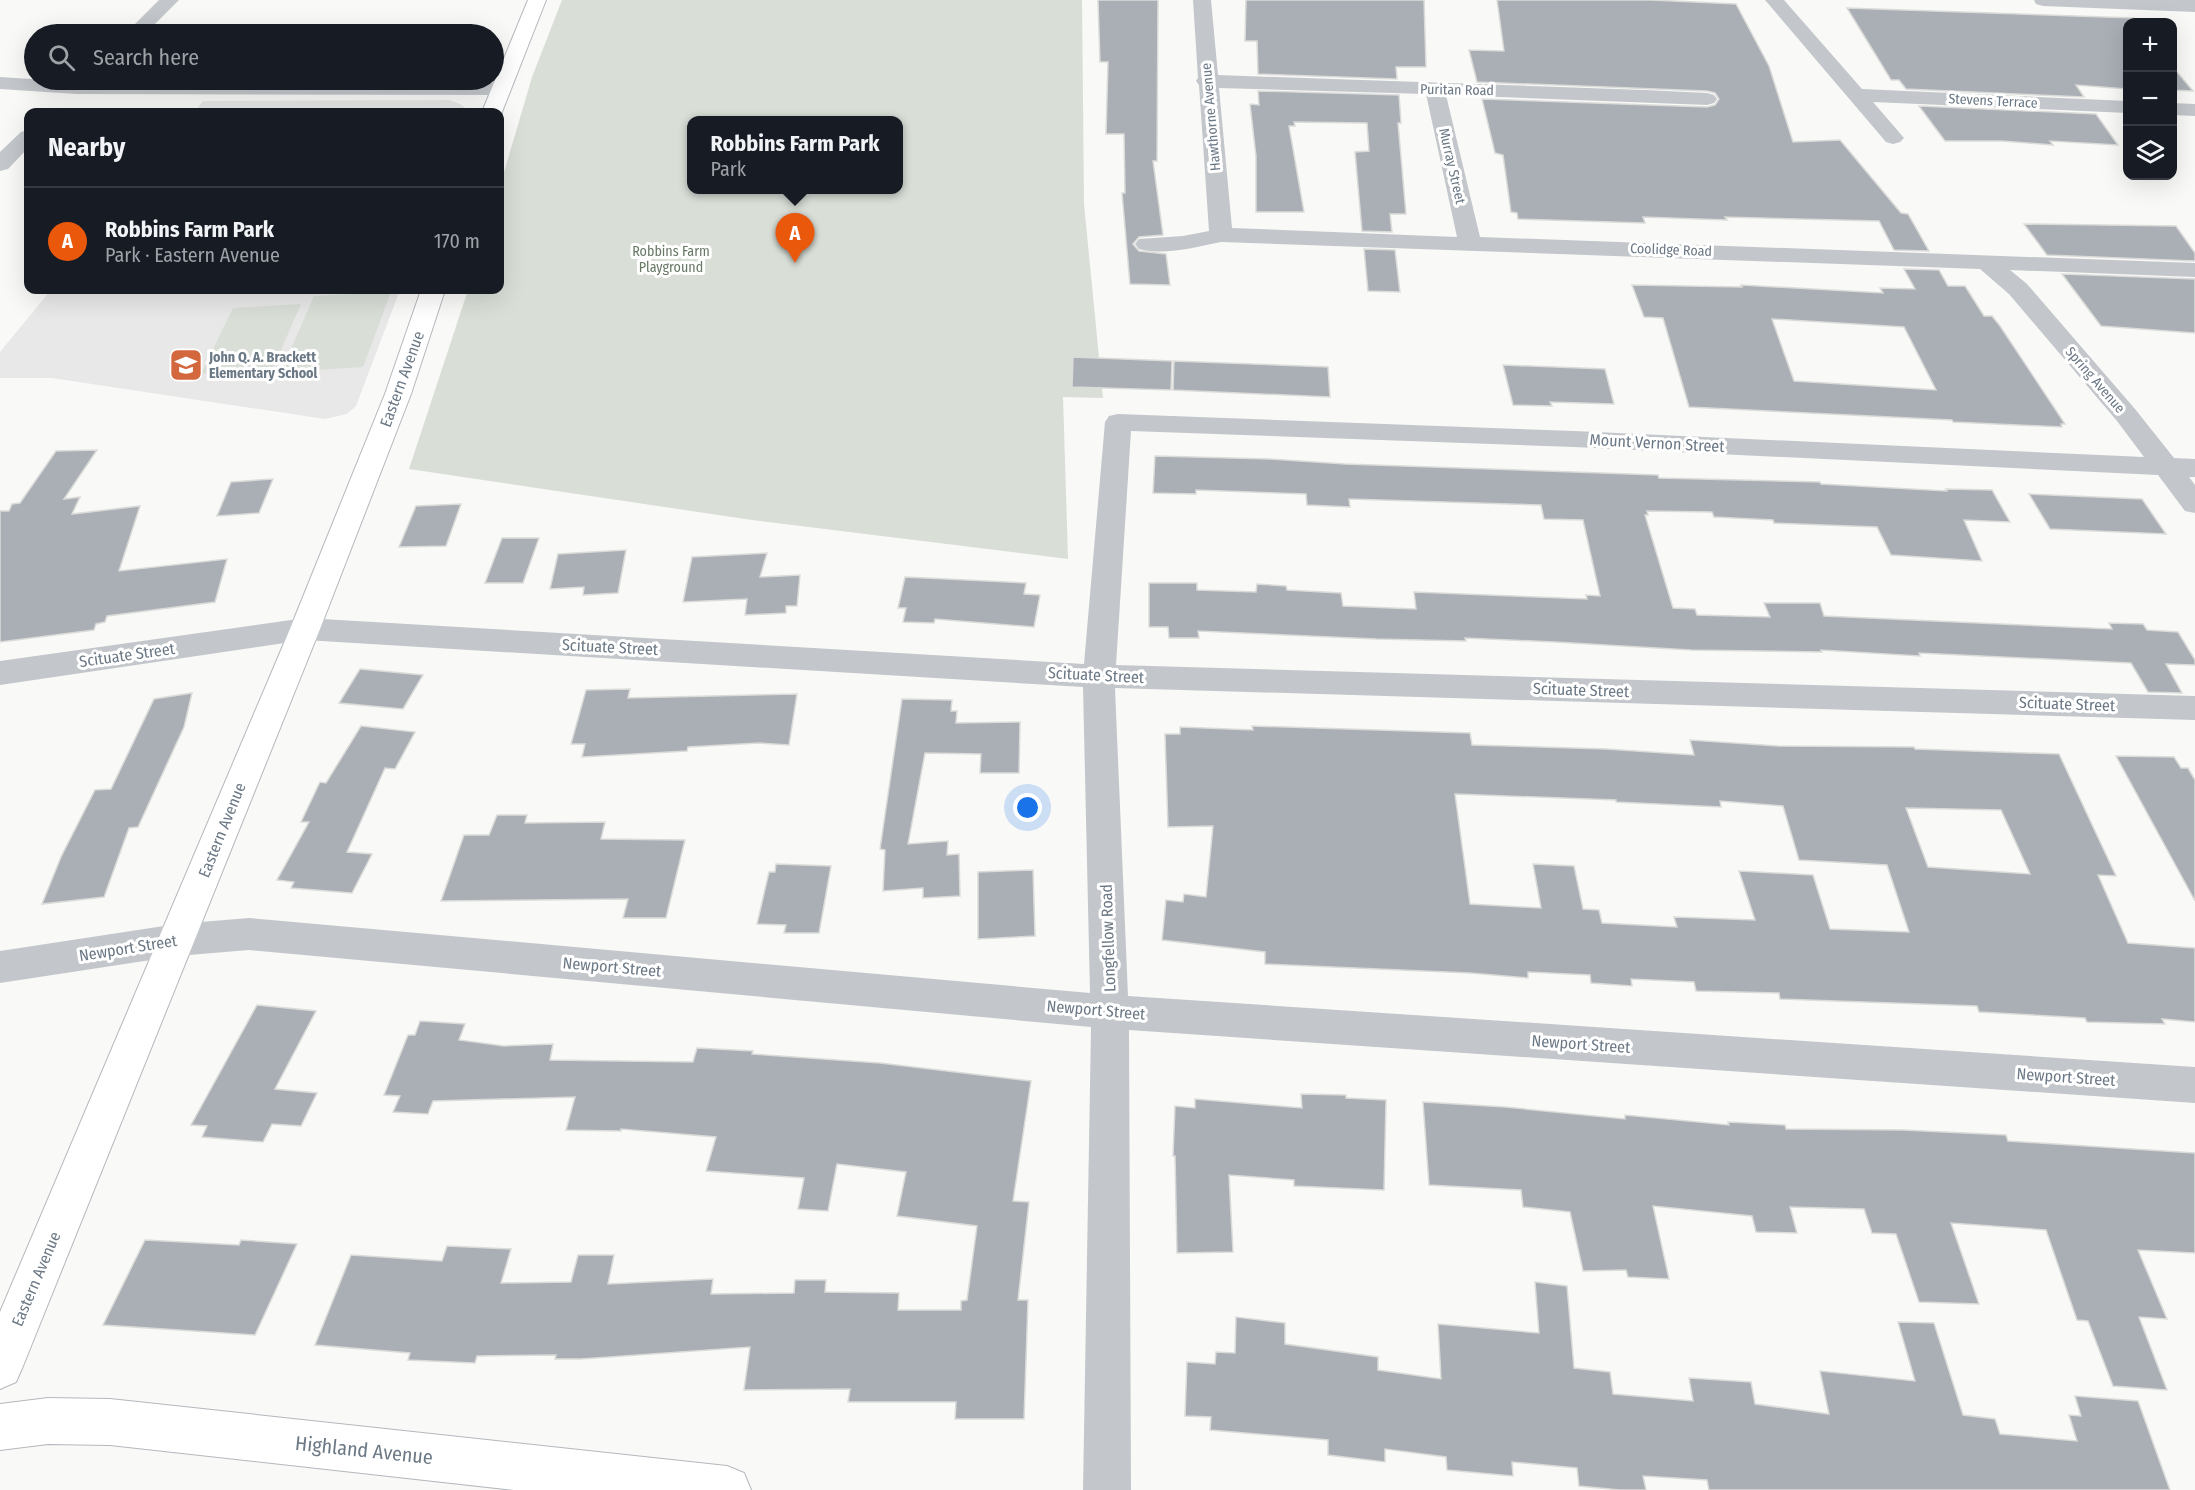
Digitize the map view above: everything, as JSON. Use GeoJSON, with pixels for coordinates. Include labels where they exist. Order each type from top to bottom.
{"type":"FeatureCollection","features":[{"type":"Feature","properties":{"kind":"street"},"geometry":{"type":"LineString","coordinates":[[145,24],[170,0]]}},
{"type":"Feature","properties":{"kind":"street"},"geometry":{"type":"LineString","coordinates":[[504,81],[537,0]]}},
{"type":"Feature","properties":{"kind":"street","name":"Hawthorne Avenue"},"geometry":{"type":"LineString","coordinates":[[1202,0],[1206,81],[1221,235]]}},
{"type":"Feature","properties":{"kind":"street"},"geometry":{"type":"LineString","coordinates":[[1774,0],[1893,138]]}},
{"type":"Feature","properties":{"kind":"street"},"geometry":{"type":"LineString","coordinates":[[2043,0],[2195,6]]}},
{"type":"Feature","properties":{"kind":"street","name":"Puritan Road"},"geometry":{"type":"LineString","coordinates":[[1206,81],[1435,90],[1557,91],[1707,99]]}},
{"type":"Feature","properties":{"kind":"street"},"geometry":{"type":"LineString","coordinates":[[0,83],[24,83]]}},
{"type":"Feature","properties":{"kind":"street"},"geometry":{"type":"LineString","coordinates":[[61,104],[76,90]]}},
{"type":"Feature","properties":{"kind":"street"},"geometry":{"type":"LineString","coordinates":[[494,108],[500,90]]}},
{"type":"Feature","properties":{"kind":"street","name":"Murray Street"},"geometry":{"type":"LineString","coordinates":[[1435,90],[1470,243]]}},
{"type":"Feature","properties":{"kind":"street","name":"Stevens Terrace"},"geometry":{"type":"LineString","coordinates":[[1858,95],[2123,107]]}},
{"type":"Feature","properties":{"kind":"street"},"geometry":{"type":"LineString","coordinates":[[2177,109],[2195,110]]}},
{"type":"Feature","properties":{"kind":"street"},"geometry":{"type":"LineString","coordinates":[[0,164],[24,140]]}},
{"type":"Feature","properties":{"kind":"street","name":"Coolidge Road"},"geometry":{"type":"LineString","coordinates":[[1147,244],[1183,243],[1221,235],[2195,270]]}},
{"type":"Feature","properties":{"kind":"street","name":"Spring Avenue"},"geometry":{"type":"LineString","coordinates":[[1987,263],[2018,289],[2126,414],[2195,504]]}},
{"type":"Feature","properties":{"kind":"street","name":"Eastern Avenue"},"geometry":{"type":"LineString","coordinates":[[0,1366],[305,629],[398,394],[432,294]]}},
{"type":"Feature","properties":{"kind":"street","name":"Mount Vernon Street"},"geometry":{"type":"LineString","coordinates":[[1118,422],[1586,440],[2195,468]]}},
{"type":"Feature","properties":{"kind":"street","name":"Longfellow Road"},"geometry":{"type":"LineString","coordinates":[[1107,1490],[1110,1012],[1099,676],[1118,422]]}},
{"type":"Feature","properties":{"kind":"street","name":"Scituate Street"},"geometry":{"type":"LineString","coordinates":[[0,673],[305,629],[1099,676],[2195,708]]}},
{"type":"Feature","properties":{"kind":"street","name":"Newport Street"},"geometry":{"type":"LineString","coordinates":[[0,967],[177,940],[249,934],[1110,1012],[2195,1085]]}},
{"type":"Feature","properties":{"kind":"street","name":"Highland Avenue"},"geometry":{"type":"LineString","coordinates":[[0,1427],[77,1420],[110,1422],[727,1490]]}},
{"type":"Feature","properties":{"kind":"shaded area"},"geometry":{"type":"Polygon","coordinates":[[[449,100],[465,108],[197,108],[203,101],[449,100]]]}},
{"type":"Feature","properties":{"kind":"shaded area","name":"John Q. A. Brackett Elementary School"},"geometry":{"type":"Polygon","coordinates":[[[48,294],[398,294],[356,406],[347,414],[325,419],[52,378],[0,378],[0,352],[48,294]]]}},
{"type":"Feature","properties":{"kind":"green space","name":"Robbins Farm Playground"},"geometry":{"type":"Polygon","coordinates":[[[562,0],[1082,0],[1084,204],[1103,398],[1063,397],[1068,559],[752,520],[409,469],[467,294],[504,294],[504,172],[532,77],[562,0]]]}},
{"type":"Feature","properties":{"kind":"green space"},"geometry":{"type":"Polygon","coordinates":[[[390,294],[363,367],[281,372],[314,296],[390,294]]]}},
{"type":"Feature","properties":{"kind":"green space"},"geometry":{"type":"Polygon","coordinates":[[[301,304],[272,370],[201,374],[233,308],[301,304]]]}},
{"type":"Feature","properties":{"kind":"building"},"geometry":{"type":"Polygon","coordinates":[[[1098,0],[1158,0],[1157,161],[1153,161],[1163,235],[1139,237],[1133,244],[1139,251],[1166,254],[1170,285],[1130,284],[1122,193],[1125,193],[1124,134],[1106,134],[1108,62],[1100,62],[1098,0]]]}},
{"type":"Feature","properties":{"kind":"building"},"geometry":{"type":"Polygon","coordinates":[[[1246,0],[1424,0],[1426,67],[1396,67],[1397,79],[1258,74],[1257,41],[1245,41],[1246,0]]]}},
{"type":"Feature","properties":{"kind":"building"},"geometry":{"type":"Polygon","coordinates":[[[1497,0],[1652,0],[1736,4],[1769,66],[1793,142],[1840,140],[1901,213],[1908,214],[1929,251],[1894,250],[1879,221],[1643,217],[1645,223],[1518,219],[1517,213],[1511,212],[1503,155],[1495,153],[1482,99],[1707,107],[1715,105],[1719,99],[1715,93],[1707,91],[1477,82],[1469,50],[1504,51],[1497,0]]]}},
{"type":"Feature","properties":{"kind":"building"},"geometry":{"type":"Polygon","coordinates":[[[1847,8],[2134,18],[2123,18],[2123,89],[2076,85],[2084,97],[1906,89],[1899,80],[1891,80],[1847,8]]]}},
{"type":"Feature","properties":{"kind":"building"},"geometry":{"type":"Polygon","coordinates":[[[2177,72],[2193,91],[2177,90],[2177,72]]]}},
{"type":"Feature","properties":{"kind":"building"},"geometry":{"type":"Polygon","coordinates":[[[1258,91],[1399,95],[1401,123],[1398,123],[1406,214],[1390,214],[1392,232],[1362,231],[1355,152],[1369,151],[1367,123],[1294,122],[1295,126],[1289,126],[1304,212],[1256,212],[1256,156],[1250,104],[1259,105],[1258,91]]]}},
{"type":"Feature","properties":{"kind":"building"},"geometry":{"type":"Polygon","coordinates":[[[1919,106],[2096,114],[2118,145],[2050,141],[2053,145],[2002,141],[1945,141],[1919,106]]]}},
{"type":"Feature","properties":{"kind":"building"},"geometry":{"type":"Polygon","coordinates":[[[2024,224],[2176,226],[2195,253],[2195,261],[2047,255],[2024,224]]]}},
{"type":"Feature","properties":{"kind":"building"},"geometry":{"type":"Polygon","coordinates":[[[1364,249],[1395,250],[1400,292],[1368,291],[1364,249]]]}},
{"type":"Feature","properties":{"kind":"building"},"geometry":{"type":"Polygon","coordinates":[[[1904,269],[1939,270],[1948,286],[1965,286],[1984,316],[1992,316],[2000,326],[2065,424],[2061,424],[2062,427],[1689,407],[1663,318],[1644,317],[1632,285],[1742,287],[1741,285],[1883,293],[1880,288],[1915,289],[1904,269]],[[1772,319],[1794,381],[1936,390],[1904,327],[1772,319]]]}},
{"type":"Feature","properties":{"kind":"building"},"geometry":{"type":"Polygon","coordinates":[[[2062,274],[2195,279],[2195,333],[2101,326],[2062,274]]]}},
{"type":"Feature","properties":{"kind":"building"},"geometry":{"type":"Polygon","coordinates":[[[1073,357],[1172,361],[1171,390],[1072,387],[1073,357]]]}},
{"type":"Feature","properties":{"kind":"building"},"geometry":{"type":"Polygon","coordinates":[[[1174,361],[1328,367],[1330,397],[1173,390],[1174,361]]]}},
{"type":"Feature","properties":{"kind":"building"},"geometry":{"type":"Polygon","coordinates":[[[1503,365],[1605,369],[1614,404],[1550,402],[1552,406],[1513,405],[1503,365]]]}},
{"type":"Feature","properties":{"kind":"building"},"geometry":{"type":"Polygon","coordinates":[[[97,450],[64,499],[80,497],[72,514],[140,506],[119,571],[227,559],[215,602],[107,616],[105,622],[96,624],[94,630],[0,642],[0,511],[9,511],[12,504],[20,503],[56,451],[97,450]]]}},
{"type":"Feature","properties":{"kind":"building"},"geometry":{"type":"Polygon","coordinates":[[[1155,456],[1658,475],[1659,478],[1820,482],[1821,484],[1947,491],[1946,489],[1992,490],[2010,522],[1964,520],[1982,561],[1891,555],[1877,527],[1774,523],[1773,520],[1714,517],[1712,512],[1647,511],[1648,515],[1645,515],[1673,608],[1695,609],[1697,615],[1770,617],[1764,603],[1820,603],[1824,616],[2112,629],[2109,623],[2143,624],[2147,630],[2178,632],[2195,660],[2195,665],[2166,664],[2182,693],[2148,692],[2131,663],[1919,653],[1920,656],[1821,650],[1822,652],[1691,650],[1465,638],[1466,641],[1376,639],[1198,631],[1199,638],[1169,638],[1168,627],[1149,627],[1149,583],[1197,583],[1197,590],[1256,592],[1257,584],[1286,586],[1287,590],[1341,593],[1343,606],[1416,609],[1414,592],[1587,599],[1586,595],[1600,596],[1583,520],[1544,519],[1541,505],[1349,499],[1350,507],[1307,505],[1306,494],[1196,490],[1196,494],[1153,493],[1155,456]]]}},
{"type":"Feature","properties":{"kind":"building"},"geometry":{"type":"Polygon","coordinates":[[[273,479],[259,513],[217,516],[231,482],[273,479]]]}},
{"type":"Feature","properties":{"kind":"building"},"geometry":{"type":"Polygon","coordinates":[[[2029,494],[2142,499],[2166,534],[2050,529],[2029,494]]]}},
{"type":"Feature","properties":{"kind":"building"},"geometry":{"type":"Polygon","coordinates":[[[461,504],[446,546],[399,547],[416,506],[461,504]]]}},
{"type":"Feature","properties":{"kind":"building"},"geometry":{"type":"Polygon","coordinates":[[[502,538],[539,538],[523,583],[485,583],[502,538]]]}},
{"type":"Feature","properties":{"kind":"building"},"geometry":{"type":"Polygon","coordinates":[[[626,550],[618,593],[583,595],[584,587],[550,589],[558,554],[626,550]]]}},
{"type":"Feature","properties":{"kind":"building"},"geometry":{"type":"Polygon","coordinates":[[[767,553],[760,577],[800,575],[797,606],[786,606],[786,613],[745,615],[747,599],[683,602],[692,557],[767,553]]]}},
{"type":"Feature","properties":{"kind":"building"},"geometry":{"type":"Polygon","coordinates":[[[905,577],[1026,583],[1024,594],[1040,595],[1034,627],[935,619],[934,623],[903,622],[906,608],[898,608],[905,577]]]}},
{"type":"Feature","properties":{"kind":"building"},"geometry":{"type":"Polygon","coordinates":[[[360,669],[423,675],[403,709],[339,703],[360,669]]]}},
{"type":"Feature","properties":{"kind":"building"},"geometry":{"type":"Polygon","coordinates":[[[630,689],[628,698],[797,694],[789,745],[759,743],[688,747],[687,751],[582,757],[585,744],[571,744],[586,690],[630,689]]]}},
{"type":"Feature","properties":{"kind":"building"},"geometry":{"type":"Polygon","coordinates":[[[192,693],[184,727],[138,827],[129,828],[104,897],[42,904],[61,857],[95,790],[111,789],[154,699],[192,693]]]}},
{"type":"Feature","properties":{"kind":"building"},"geometry":{"type":"Polygon","coordinates":[[[902,699],[952,700],[951,711],[957,711],[956,723],[1020,722],[1019,773],[980,773],[981,754],[925,753],[908,844],[948,841],[947,855],[959,854],[960,896],[923,898],[923,888],[883,891],[885,850],[880,849],[902,699]]]}},
{"type":"Feature","properties":{"kind":"building"},"geometry":{"type":"Polygon","coordinates":[[[361,726],[415,732],[395,769],[385,768],[347,852],[372,854],[352,893],[291,888],[294,882],[277,880],[309,822],[301,822],[320,782],[326,783],[361,726]]]}},
{"type":"Feature","properties":{"kind":"building"},"geometry":{"type":"Polygon","coordinates":[[[1252,726],[1470,733],[1472,745],[1606,749],[1694,755],[1690,740],[1778,746],[1914,747],[1915,749],[2059,754],[2116,876],[2098,875],[2128,943],[2195,948],[2195,1022],[2162,1019],[2165,1024],[2087,1022],[2085,1018],[1979,1012],[1977,1006],[1780,999],[1779,993],[1696,991],[1694,982],[1631,979],[1632,986],[1591,983],[1590,975],[1528,972],[1528,978],[1470,973],[1265,964],[1265,952],[1162,940],[1166,900],[1183,902],[1184,894],[1206,897],[1213,826],[1168,827],[1165,734],[1180,734],[1180,727],[1253,730],[1252,726]],[[1455,794],[1470,904],[1541,908],[1533,864],[1574,866],[1583,909],[1599,910],[1602,923],[1677,927],[1674,917],[1755,920],[1739,871],[1813,875],[1830,929],[1909,932],[1887,865],[1799,860],[1783,806],[1720,801],[1721,807],[1616,802],[1616,800],[1455,794]],[[1906,808],[1928,867],[2030,874],[2001,810],[1906,808]]]}},
{"type":"Feature","properties":{"kind":"building"},"geometry":{"type":"Polygon","coordinates":[[[2116,756],[2174,757],[2181,768],[2188,768],[2195,780],[2195,901],[2116,756]]]}},
{"type":"Feature","properties":{"kind":"building"},"geometry":{"type":"Polygon","coordinates":[[[497,815],[527,815],[525,823],[605,822],[601,839],[685,840],[666,918],[623,918],[628,899],[441,901],[464,835],[489,835],[497,815]]]}},
{"type":"Feature","properties":{"kind":"building"},"geometry":{"type":"Polygon","coordinates":[[[776,864],[831,866],[819,933],[784,933],[786,925],[757,924],[769,872],[775,872],[776,864]]]}},
{"type":"Feature","properties":{"kind":"building"},"geometry":{"type":"Polygon","coordinates":[[[1033,870],[1035,936],[978,939],[978,872],[1033,870]]]}},
{"type":"Feature","properties":{"kind":"building"},"geometry":{"type":"Polygon","coordinates":[[[257,1005],[316,1011],[275,1089],[317,1093],[301,1126],[272,1124],[263,1142],[202,1137],[207,1126],[191,1125],[257,1005]]]}},
{"type":"Feature","properties":{"kind":"building"},"geometry":{"type":"Polygon","coordinates":[[[420,1021],[465,1024],[459,1040],[504,1046],[553,1044],[550,1060],[693,1062],[697,1048],[880,1063],[1031,1081],[1013,1201],[1029,1202],[1018,1300],[1028,1300],[1024,1419],[955,1419],[956,1402],[848,1402],[850,1389],[744,1390],[750,1347],[581,1359],[555,1359],[556,1355],[477,1356],[475,1363],[408,1360],[410,1353],[315,1345],[351,1255],[442,1261],[447,1246],[511,1249],[501,1283],[571,1282],[578,1255],[614,1255],[608,1284],[713,1279],[711,1294],[794,1293],[795,1280],[826,1280],[825,1292],[899,1293],[898,1310],[961,1310],[961,1301],[967,1300],[977,1226],[897,1216],[906,1172],[837,1164],[828,1211],[798,1209],[804,1178],[706,1171],[716,1137],[621,1129],[621,1131],[566,1130],[575,1097],[433,1101],[428,1114],[393,1112],[400,1096],[384,1095],[408,1035],[415,1035],[420,1021]]]}},
{"type":"Feature","properties":{"kind":"building"},"geometry":{"type":"Polygon","coordinates":[[[1301,1094],[1346,1095],[1346,1098],[1386,1100],[1384,1190],[1294,1186],[1294,1180],[1229,1175],[1233,1252],[1177,1253],[1175,1156],[1173,1156],[1175,1106],[1195,1108],[1195,1099],[1302,1108],[1301,1094]]]}},
{"type":"Feature","properties":{"kind":"building"},"geometry":{"type":"Polygon","coordinates":[[[1423,1102],[1505,1107],[1625,1119],[1625,1115],[1729,1125],[1728,1122],[1785,1125],[1786,1129],[1903,1130],[2006,1135],[2008,1141],[2195,1153],[2195,1253],[2138,1250],[2167,1319],[2139,1317],[2167,1390],[2113,1386],[2088,1321],[2077,1320],[2046,1230],[1951,1223],[1979,1304],[1919,1302],[1896,1234],[1872,1233],[1864,1209],[1790,1207],[1797,1233],[1756,1232],[1752,1216],[1653,1206],[1669,1279],[1628,1277],[1626,1270],[1583,1271],[1570,1212],[1523,1207],[1521,1190],[1429,1185],[1423,1102]]]}},
{"type":"Feature","properties":{"kind":"building"},"geometry":{"type":"Polygon","coordinates":[[[145,1240],[239,1245],[241,1240],[297,1244],[255,1335],[103,1325],[145,1240]]]}},
{"type":"Feature","properties":{"kind":"building"},"geometry":{"type":"Polygon","coordinates":[[[1535,1282],[1567,1286],[1574,1368],[1610,1372],[1613,1394],[1693,1401],[1689,1378],[1751,1382],[1755,1404],[1829,1414],[1820,1371],[1915,1381],[1898,1322],[1934,1323],[1963,1415],[1995,1419],[2000,1434],[2077,1441],[2069,1415],[2081,1416],[2075,1396],[2138,1401],[2170,1490],[1709,1490],[1707,1480],[1643,1476],[1646,1490],[1620,1490],[1579,1486],[1577,1468],[1512,1462],[1513,1476],[1447,1470],[1446,1457],[1385,1449],[1385,1462],[1328,1455],[1328,1440],[1210,1430],[1211,1417],[1185,1416],[1187,1362],[1215,1364],[1216,1352],[1235,1353],[1236,1317],[1285,1323],[1285,1344],[1378,1357],[1378,1370],[1441,1379],[1438,1324],[1539,1333],[1535,1282]]]}},
{"type":"Feature","properties":{"kind":"place","name":"Robbins Farm Park"},"geometry":{"type":"Point","coordinates":[795,263]}},
{"type":"Feature","properties":{"kind":"place","name":"John Q. A. Brackett Elementary School"},"geometry":{"type":"Point","coordinates":[186,365]}}]}
